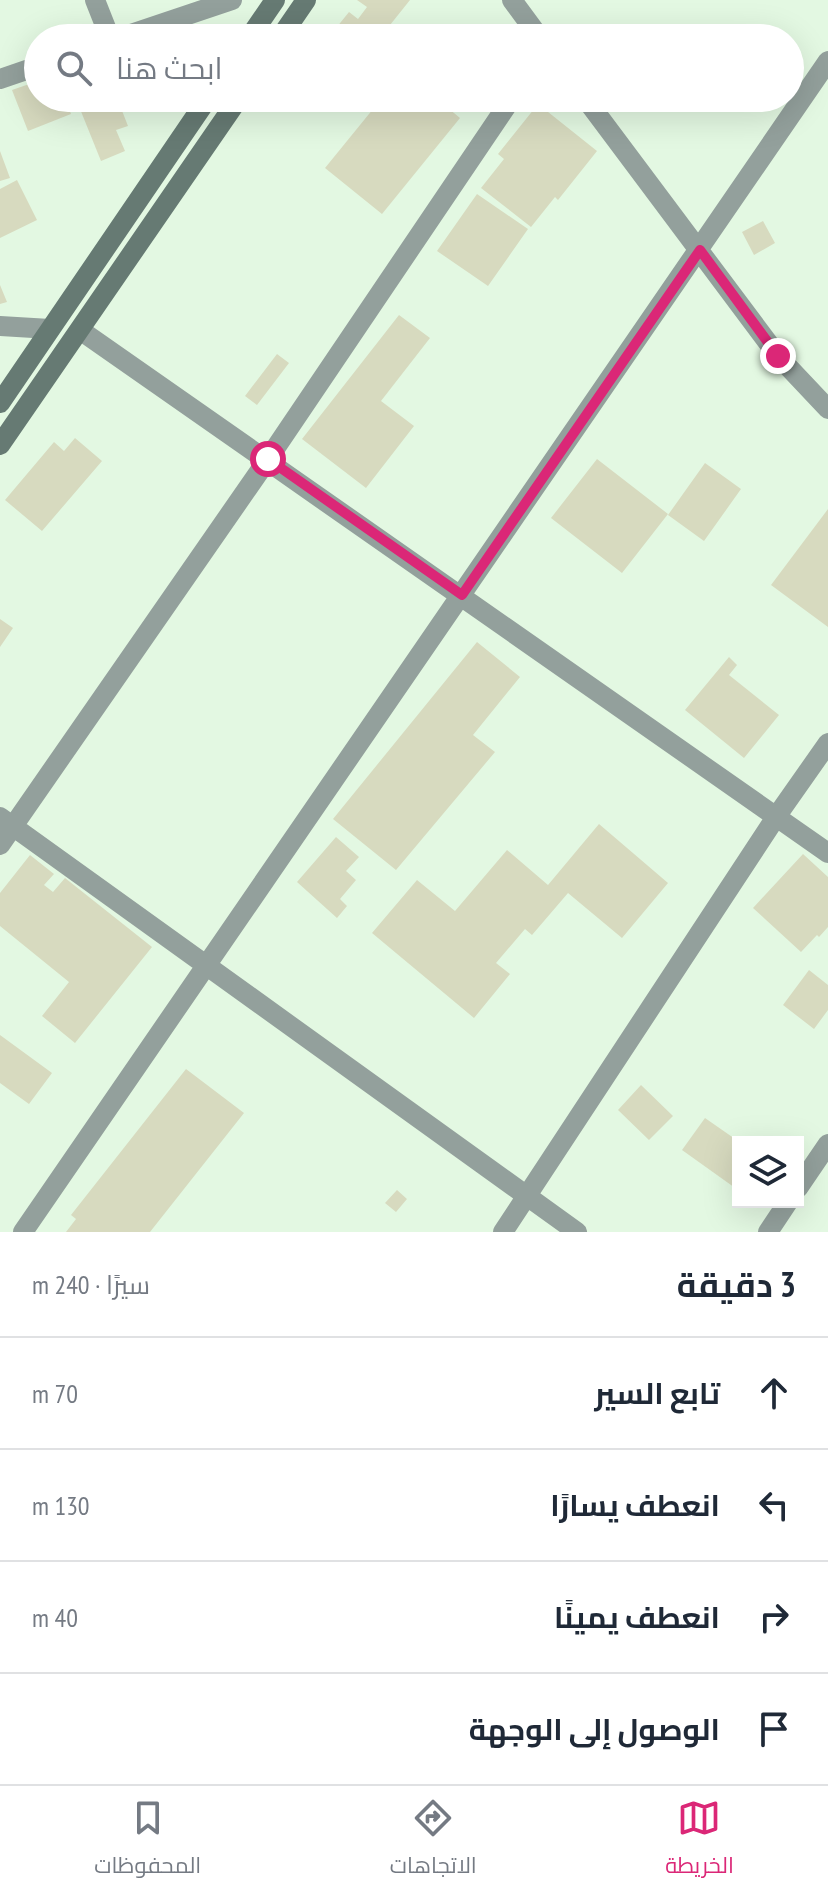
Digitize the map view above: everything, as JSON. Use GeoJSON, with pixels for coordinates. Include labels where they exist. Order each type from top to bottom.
{"type":"FeatureCollection","features":[{"type":"Feature","properties":{"kind":"main road"},"geometry":{"type":"LineString","coordinates":[[259,24],[275,0]]}},
{"type":"Feature","properties":{"kind":"main road"},"geometry":{"type":"LineString","coordinates":[[290,24],[306,0]]}},
{"type":"Feature","properties":{"kind":"main road"},"geometry":{"type":"LineString","coordinates":[[0,403],[198,112]]}},
{"type":"Feature","properties":{"kind":"main road"},"geometry":{"type":"LineString","coordinates":[[0,445],[229,112]]}},
{"type":"Feature","properties":{"kind":"street"},"geometry":{"type":"LineString","coordinates":[[95,0],[104,24]]}},
{"type":"Feature","properties":{"kind":"street"},"geometry":{"type":"LineString","coordinates":[[161,24],[232,0]]}},
{"type":"Feature","properties":{"kind":"street"},"geometry":{"type":"LineString","coordinates":[[512,0],[530,24]]}},
{"type":"Feature","properties":{"kind":"street"},"geometry":{"type":"LineString","coordinates":[[804,96],[828,61]]}},
{"type":"Feature","properties":{"kind":"street"},"geometry":{"type":"LineString","coordinates":[[0,79],[24,71]]}},
{"type":"Feature","properties":{"kind":"street"},"geometry":{"type":"LineString","coordinates":[[0,845],[6,822],[268,459],[503,112]]}},
{"type":"Feature","properties":{"kind":"street"},"geometry":{"type":"LineString","coordinates":[[596,112],[778,356],[828,409]]}},
{"type":"Feature","properties":{"kind":"street"},"geometry":{"type":"LineString","coordinates":[[23,1232],[793,112]]}},
{"type":"Feature","properties":{"kind":"street"},"geometry":{"type":"LineString","coordinates":[[0,326],[50,329]]}},
{"type":"Feature","properties":{"kind":"street"},"geometry":{"type":"LineString","coordinates":[[80,330],[828,853]]}},
{"type":"Feature","properties":{"kind":"street"},"geometry":{"type":"LineString","coordinates":[[503,1232],[828,743]]}},
{"type":"Feature","properties":{"kind":"street"},"geometry":{"type":"LineString","coordinates":[[6,822],[208,964],[577,1232]]}},
{"type":"Feature","properties":{"kind":"street"},"geometry":{"type":"LineString","coordinates":[[804,1179],[828,1144]]}},
{"type":"Feature","properties":{"kind":"street"},"geometry":{"type":"LineString","coordinates":[[768,1232],[784,1208]]}},
{"type":"Feature","properties":{"kind":"building"},"geometry":{"type":"Polygon","coordinates":[[[357,0],[410,0],[391,24],[339,24],[349,12],[358,19],[367,7],[357,0]]]}},
{"type":"Feature","properties":{"kind":"building"},"geometry":{"type":"Polygon","coordinates":[[[24,86],[24,112],[71,114],[28,131],[12,90],[24,86]]]}},
{"type":"Feature","properties":{"kind":"building"},"geometry":{"type":"Polygon","coordinates":[[[81,112],[122,112],[128,126],[116,130],[125,151],[101,161],[81,112]]]}},
{"type":"Feature","properties":{"kind":"building"},"geometry":{"type":"Polygon","coordinates":[[[371,112],[453,112],[460,118],[382,214],[325,168],[371,112]]]}},
{"type":"Feature","properties":{"kind":"building"},"geometry":{"type":"Polygon","coordinates":[[[532,112],[548,112],[597,151],[558,200],[555,197],[531,227],[481,188],[504,159],[498,154],[532,112]]]}},
{"type":"Feature","properties":{"kind":"building"},"geometry":{"type":"Polygon","coordinates":[[[0,151],[10,178],[0,181],[0,151]]]}},
{"type":"Feature","properties":{"kind":"building"},"geometry":{"type":"Polygon","coordinates":[[[17,180],[37,220],[0,238],[0,189],[17,180]]]}},
{"type":"Feature","properties":{"kind":"building"},"geometry":{"type":"Polygon","coordinates":[[[477,194],[528,229],[488,286],[437,251],[477,194]]]}},
{"type":"Feature","properties":{"kind":"building"},"geometry":{"type":"Polygon","coordinates":[[[763,221],[775,243],[754,255],[742,232],[763,221]]]}},
{"type":"Feature","properties":{"kind":"building"},"geometry":{"type":"Polygon","coordinates":[[[0,285],[7,302],[0,304],[0,285]]]}},
{"type":"Feature","properties":{"kind":"building"},"geometry":{"type":"Polygon","coordinates":[[[399,315],[430,338],[381,401],[414,426],[366,488],[302,439],[399,315]]]}},
{"type":"Feature","properties":{"kind":"building"},"geometry":{"type":"Polygon","coordinates":[[[277,354],[289,363],[257,405],[245,396],[277,354]]]}},
{"type":"Feature","properties":{"kind":"building"},"geometry":{"type":"Polygon","coordinates":[[[75,438],[102,461],[42,531],[5,500],[54,442],[64,451],[75,438]]]}},
{"type":"Feature","properties":{"kind":"building"},"geometry":{"type":"Polygon","coordinates":[[[597,459],[668,514],[622,573],[551,518],[597,459]]]}},
{"type":"Feature","properties":{"kind":"building"},"geometry":{"type":"Polygon","coordinates":[[[705,463],[741,489],[704,541],[668,515],[705,463]]]}},
{"type":"Feature","properties":{"kind":"building"},"geometry":{"type":"Polygon","coordinates":[[[828,509],[828,627],[771,585],[828,509]]]}},
{"type":"Feature","properties":{"kind":"building"},"geometry":{"type":"Polygon","coordinates":[[[0,619],[13,628],[0,647],[0,619]]]}},
{"type":"Feature","properties":{"kind":"building"},"geometry":{"type":"Polygon","coordinates":[[[477,642],[520,677],[473,735],[495,752],[396,870],[333,819],[477,642]]]}},
{"type":"Feature","properties":{"kind":"building"},"geometry":{"type":"Polygon","coordinates":[[[729,657],[737,665],[729,675],[779,715],[744,758],[685,710],[729,657]]]}},
{"type":"Feature","properties":{"kind":"building"},"geometry":{"type":"Polygon","coordinates":[[[599,824],[668,883],[622,938],[568,893],[532,935],[525,929],[496,963],[510,974],[474,1018],[372,933],[417,880],[455,911],[507,850],[548,885],[599,824]]]}},
{"type":"Feature","properties":{"kind":"building"},"geometry":{"type":"Polygon","coordinates":[[[336,837],[359,857],[346,871],[356,880],[340,899],[347,906],[337,918],[297,882],[336,837]]]}},
{"type":"Feature","properties":{"kind":"building"},"geometry":{"type":"Polygon","coordinates":[[[803,854],[828,877],[828,927],[801,952],[753,908],[803,854]]]}},
{"type":"Feature","properties":{"kind":"building"},"geometry":{"type":"Polygon","coordinates":[[[30,855],[54,874],[44,885],[53,892],[65,878],[152,947],[75,1043],[42,1016],[69,982],[0,926],[0,893],[30,855]]]}},
{"type":"Feature","properties":{"kind":"building"},"geometry":{"type":"Polygon","coordinates":[[[809,970],[828,985],[828,1010],[814,1029],[783,1005],[809,970]]]}},
{"type":"Feature","properties":{"kind":"building"},"geometry":{"type":"Polygon","coordinates":[[[0,1035],[52,1073],[29,1104],[0,1083],[0,1035]]]}},
{"type":"Feature","properties":{"kind":"building"},"geometry":{"type":"Polygon","coordinates":[[[186,1069],[244,1113],[150,1232],[66,1232],[76,1219],[71,1215],[186,1069]]]}},
{"type":"Feature","properties":{"kind":"building"},"geometry":{"type":"Polygon","coordinates":[[[641,1085],[673,1116],[649,1140],[618,1110],[641,1085]]]}},
{"type":"Feature","properties":{"kind":"building"},"geometry":{"type":"Polygon","coordinates":[[[705,1118],[732,1137],[732,1186],[682,1150],[705,1118]]]}},
{"type":"Feature","properties":{"kind":"building"},"geometry":{"type":"Polygon","coordinates":[[[397,1190],[407,1199],[396,1212],[385,1203],[397,1190]]]}},
{"type":"Feature","properties":{"kind":"route"},"geometry":{"type":"LineString","coordinates":[[268,459],[462,595],[700,250],[778,356]]}}]}
